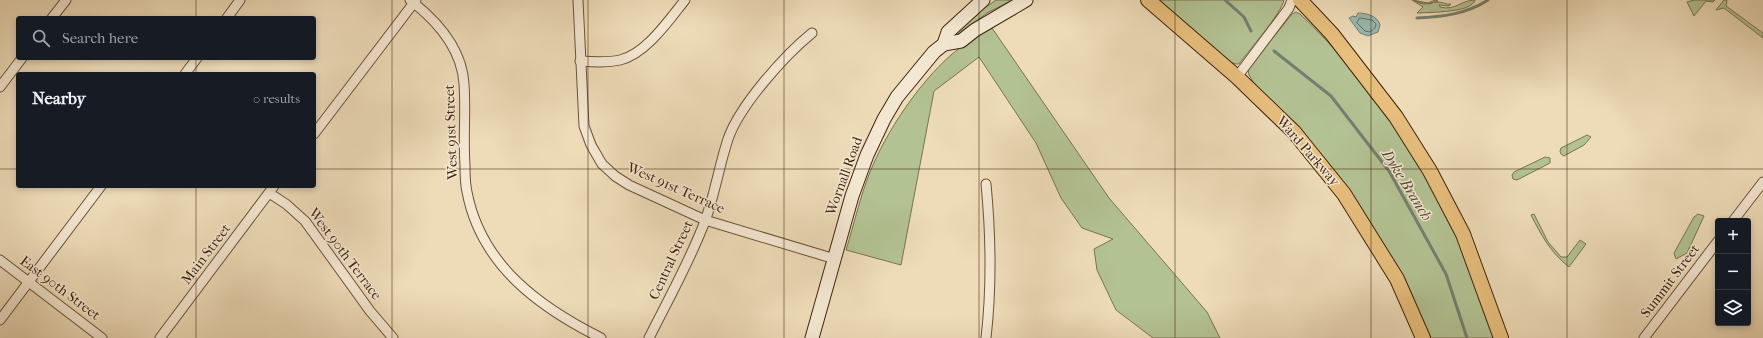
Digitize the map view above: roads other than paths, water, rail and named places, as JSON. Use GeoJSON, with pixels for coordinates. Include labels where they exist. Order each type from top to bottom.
{"type":"FeatureCollection","features":[{"type":"Feature","properties":{"kind":"main road","name":"Wornall Road"},"geometry":{"type":"LineString","coordinates":[[944,44],[948,32],[983,0]]}},
{"type":"Feature","properties":{"kind":"main road","name":"Wornall Road"},"geometry":{"type":"LineString","coordinates":[[812,338],[852,196],[867,155],[884,119],[897,97],[934,52],[944,44],[961,41],[975,30],[1026,0]]}},
{"type":"Feature","properties":{"kind":"main road","name":"Ward Parkway"},"geometry":{"type":"LineString","coordinates":[[1148,0],[1237,77],[1294,132],[1344,194],[1397,279],[1423,338]]}},
{"type":"Feature","properties":{"kind":"main road"},"geometry":{"type":"LineString","coordinates":[[1300,0],[1332,34],[1392,111],[1430,171],[1463,234],[1501,338]]}},
{"type":"Feature","properties":{"kind":"street"},"geometry":{"type":"LineString","coordinates":[[54,16],[66,0]]}},
{"type":"Feature","properties":{"kind":"street"},"geometry":{"type":"LineString","coordinates":[[228,16],[240,0]]}},
{"type":"Feature","properties":{"kind":"street","name":"West 91st Terrace"},"geometry":{"type":"LineString","coordinates":[[578,0],[584,126],[590,145],[602,164],[614,176],[629,185],[705,220],[834,259]]}},
{"type":"Feature","properties":{"kind":"street"},"geometry":{"type":"LineString","coordinates":[[580,61],[606,62],[622,60],[642,48],[670,19],[685,0]]}},
{"type":"Feature","properties":{"kind":"street"},"geometry":{"type":"LineString","coordinates":[[1237,77],[1289,8],[1292,0]]}},
{"type":"Feature","properties":{"kind":"street"},"geometry":{"type":"LineString","coordinates":[[316,131],[413,1]]}},
{"type":"Feature","properties":{"kind":"street","name":"West 91st Street"},"geometry":{"type":"LineString","coordinates":[[413,1],[442,31],[453,47],[460,62],[464,83],[463,140],[467,192],[476,222],[490,250],[509,275],[530,295],[585,330],[601,338]]}},
{"type":"Feature","properties":{"kind":"street","name":"Central Street"},"geometry":{"type":"LineString","coordinates":[[649,338],[677,282],[705,220],[728,138],[741,111],[793,49],[812,33]]}},
{"type":"Feature","properties":{"kind":"street"},"geometry":{"type":"LineString","coordinates":[[0,87],[20,60]]}},
{"type":"Feature","properties":{"kind":"street"},"geometry":{"type":"LineString","coordinates":[[186,72],[196,60]]}},
{"type":"Feature","properties":{"kind":"street"},"geometry":{"type":"LineString","coordinates":[[1735,218],[1763,182]]}},
{"type":"Feature","properties":{"kind":"street"},"geometry":{"type":"LineString","coordinates":[[986,184],[990,225],[991,265],[990,306],[986,338]]}},
{"type":"Feature","properties":{"kind":"street"},"geometry":{"type":"LineString","coordinates":[[0,320],[99,188]]}},
{"type":"Feature","properties":{"kind":"street","name":"Main Street"},"geometry":{"type":"LineString","coordinates":[[160,338],[272,189]]}},
{"type":"Feature","properties":{"kind":"street","name":"West 90th Terrace"},"geometry":{"type":"LineString","coordinates":[[272,189],[305,221],[370,311],[393,338]]}},
{"type":"Feature","properties":{"kind":"street","name":"Summit Street"},"geometry":{"type":"LineString","coordinates":[[1644,338],[1715,245]]}},
{"type":"Feature","properties":{"kind":"street","name":"East 90th Street"},"geometry":{"type":"LineString","coordinates":[[0,260],[102,338]]}},
{"type":"Feature","properties":{"kind":"water"},"geometry":{"type":"Polygon","coordinates":[[[1358,13],[1368,14],[1377,19],[1380,25],[1378,32],[1368,36],[1360,33],[1349,18],[1353,16],[1356,17],[1358,13]]]}},
{"type":"Feature","properties":{"kind":"waterway","name":"Dyke Branch"},"geometry":{"type":"LineString","coordinates":[[1225,0],[1244,17],[1251,31]]}},
{"type":"Feature","properties":{"kind":"waterway"},"geometry":{"type":"LineString","coordinates":[[1417,18],[1435,17],[1463,12],[1488,0]]}},
{"type":"Feature","properties":{"kind":"waterway","name":"Dyke Branch"},"geometry":{"type":"LineString","coordinates":[[1274,51],[1331,96],[1389,171],[1446,274],[1467,338]]}}]}
